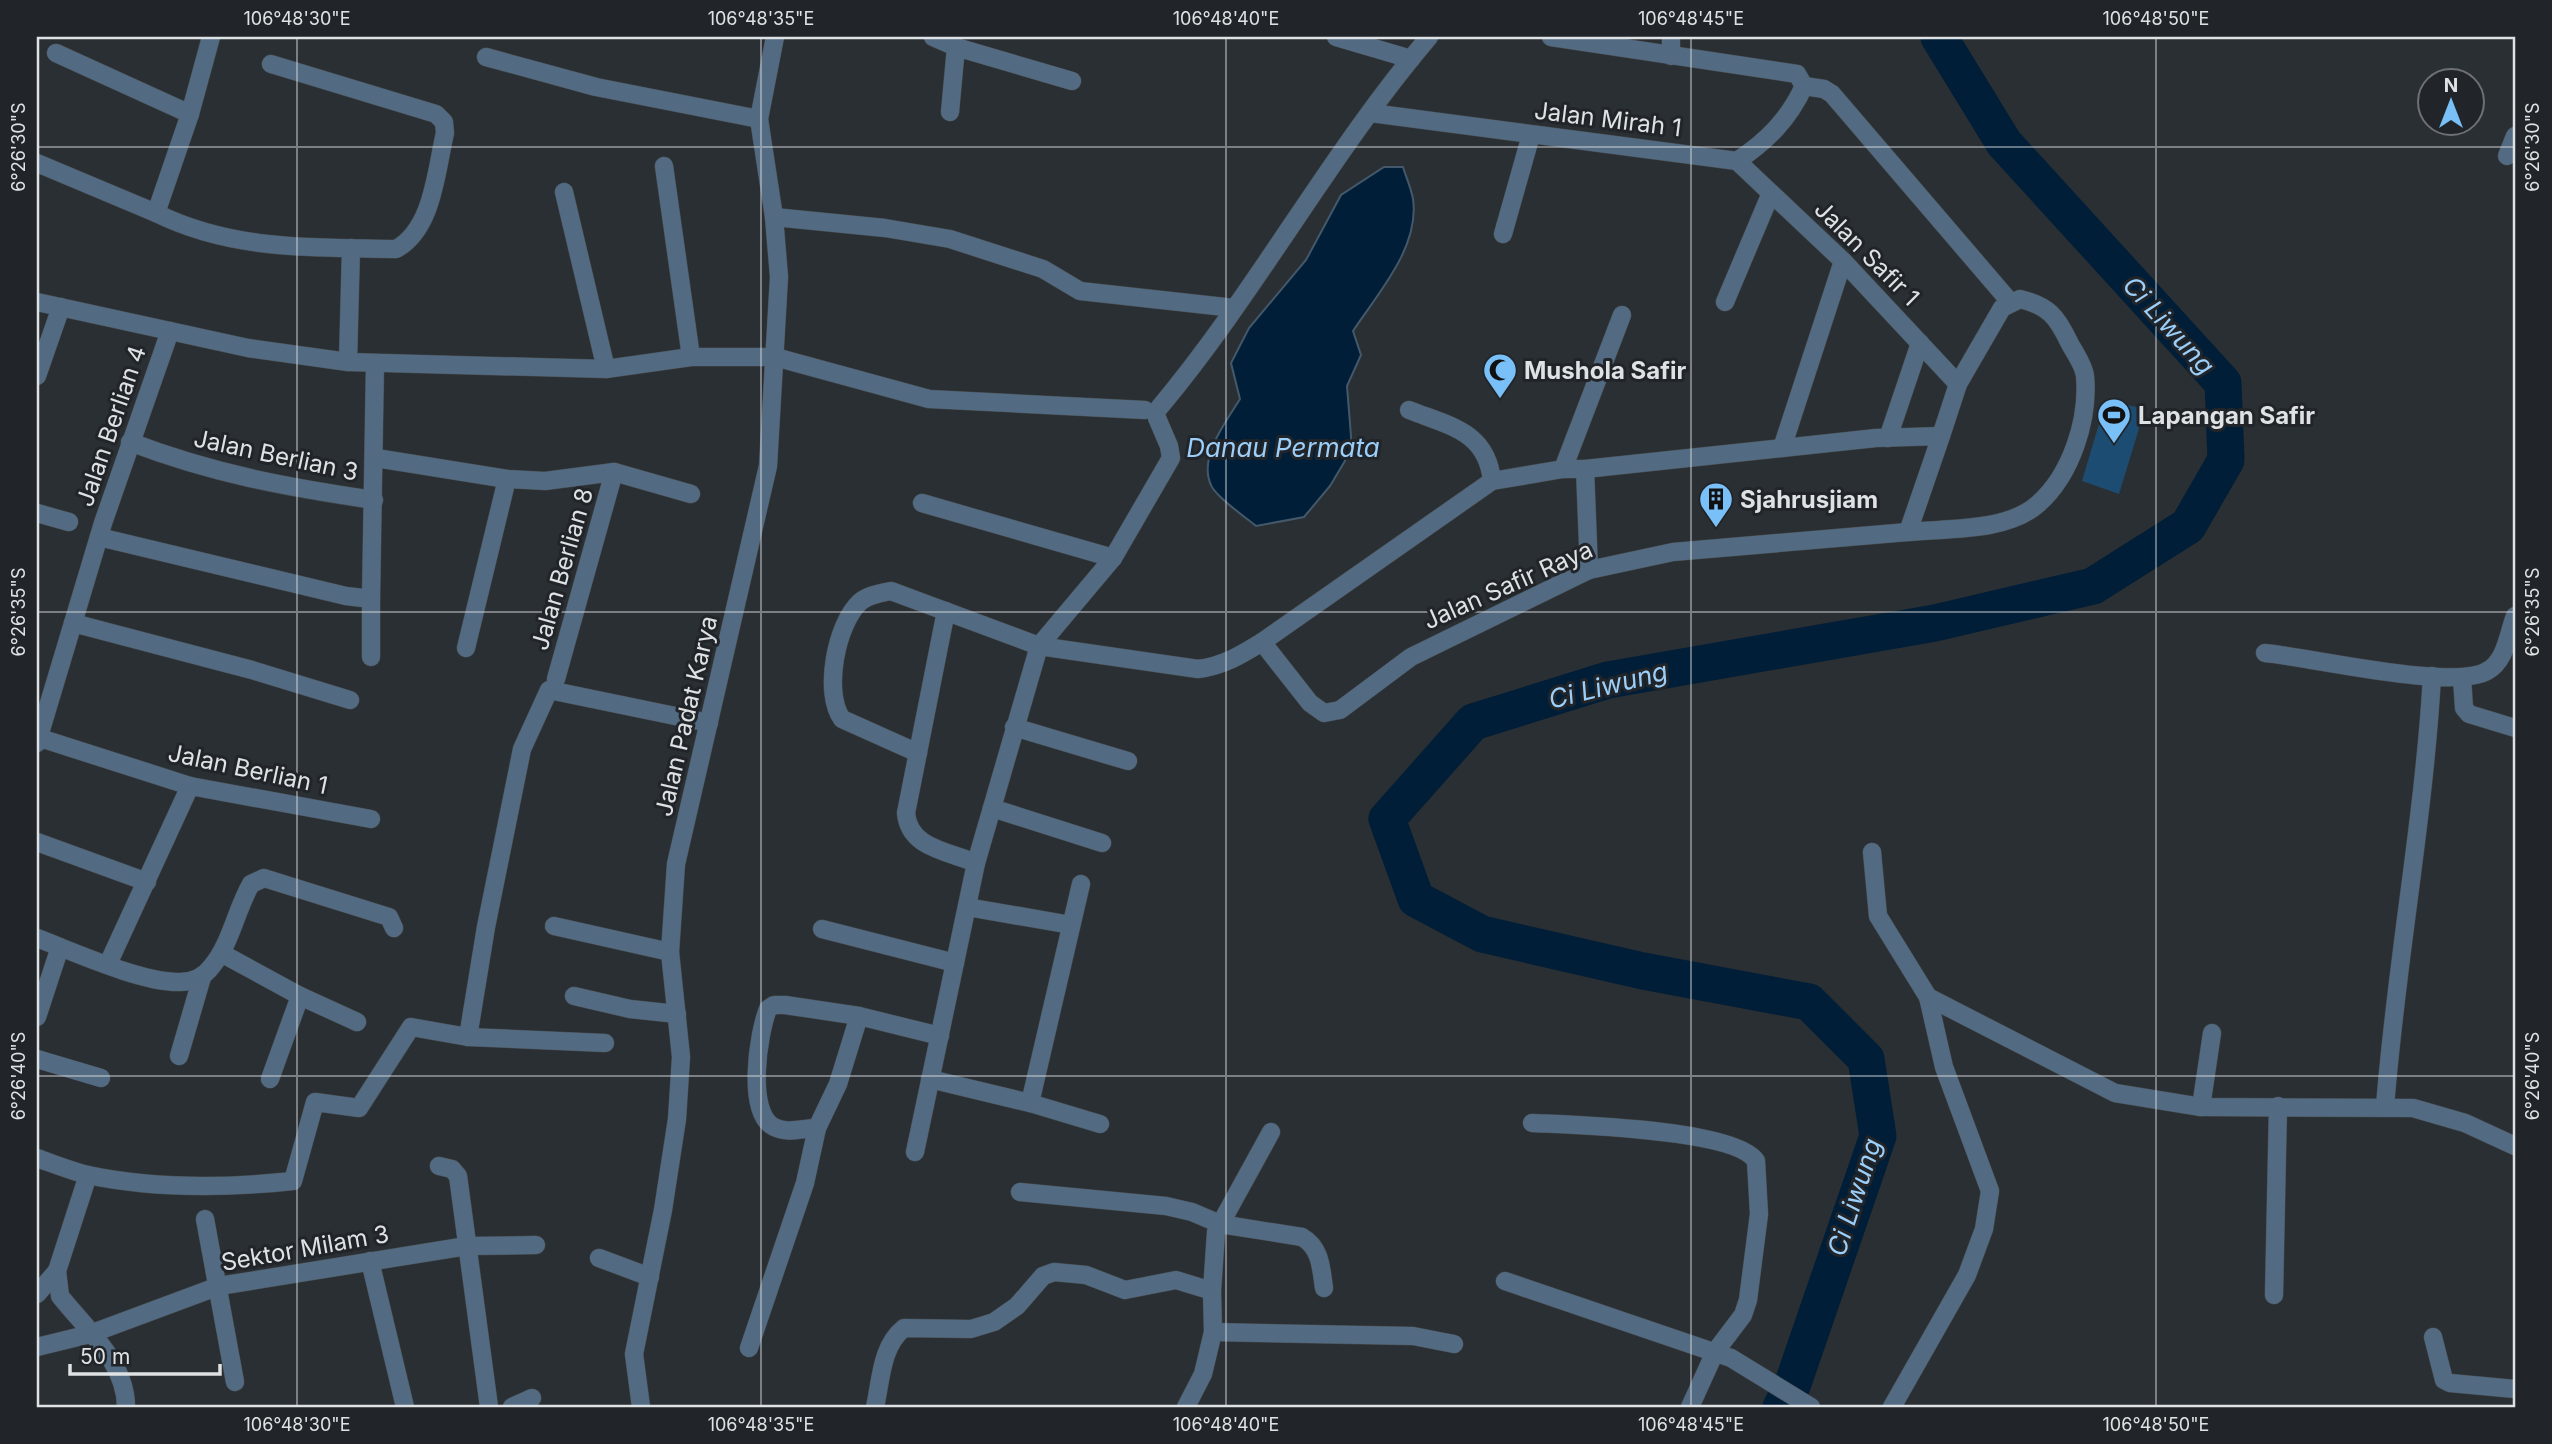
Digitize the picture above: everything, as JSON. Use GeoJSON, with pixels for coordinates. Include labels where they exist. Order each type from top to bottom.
{"type":"FeatureCollection","features":[{"type":"Feature","properties":{"kind":"street"},"geometry":{"type":"LineString","coordinates":[[156,213],[190,114],[211,37]]}},
{"type":"Feature","properties":{"kind":"street","name":"Jalan Padat Karya"},"geometry":{"type":"LineString","coordinates":[[641,1407],[634,1354],[677,1119],[681,1057],[670,952],[676,864],[768,466],[779,277],[774,216],[759,119],[775,37]]}},
{"type":"Feature","properties":{"kind":"street"},"geometry":{"type":"LineString","coordinates":[[933,37],[956,47],[1072,81]]}},
{"type":"Feature","properties":{"kind":"street"},"geometry":{"type":"LineString","coordinates":[[1336,37],[1410,59]]}},
{"type":"Feature","properties":{"kind":"street"},"geometry":{"type":"LineString","coordinates":[[1153,412],[1208,349],[1371,113],[1429,37]]}},
{"type":"Feature","properties":{"kind":"street"},"geometry":{"type":"LineString","coordinates":[[1671,37],[1671,56]]}},
{"type":"Feature","properties":{"kind":"street"},"geometry":{"type":"LineString","coordinates":[[1562,38],[1797,74],[1804,86]]}},
{"type":"Feature","properties":{"kind":"street"},"geometry":{"type":"LineString","coordinates":[[950,112],[956,47]]}},
{"type":"Feature","properties":{"kind":"street"},"geometry":{"type":"LineString","coordinates":[[57,53],[190,114]]}},
{"type":"Feature","properties":{"kind":"street"},"geometry":{"type":"LineString","coordinates":[[486,57],[596,87],[759,119]]}},
{"type":"Feature","properties":{"kind":"street"},"geometry":{"type":"LineString","coordinates":[[37,163],[156,213],[187,229],[226,239],[258,245],[396,249],[414,237],[423,218],[445,133],[444,122],[436,114],[271,64]]}},
{"type":"Feature","properties":{"kind":"street"},"geometry":{"type":"LineString","coordinates":[[1737,161],[1777,129],[1792,112],[1804,86]]}},
{"type":"Feature","properties":{"kind":"street"},"geometry":{"type":"LineString","coordinates":[[1804,86],[1824,89],[1832,94],[2011,303],[2002,308],[1958,384],[1908,532]]}},
{"type":"Feature","properties":{"kind":"street","name":"Jalan Mirah 1"},"geometry":{"type":"LineString","coordinates":[[1371,113],[1737,161]]}},
{"type":"Feature","properties":{"kind":"street"},"geometry":{"type":"LineString","coordinates":[[1503,234],[1531,135]]}},
{"type":"Feature","properties":{"kind":"street"},"geometry":{"type":"LineString","coordinates":[[2507,156],[2515,136]]}},
{"type":"Feature","properties":{"kind":"street","name":"Jalan Safir 1"},"geometry":{"type":"LineString","coordinates":[[1737,161],[1843,261],[1958,384]]}},
{"type":"Feature","properties":{"kind":"street"},"geometry":{"type":"LineString","coordinates":[[664,166],[691,357]]}},
{"type":"Feature","properties":{"kind":"street"},"geometry":{"type":"LineString","coordinates":[[565,192],[606,369]]}},
{"type":"Feature","properties":{"kind":"street"},"geometry":{"type":"LineString","coordinates":[[1725,302],[1771,193]]}},
{"type":"Feature","properties":{"kind":"street"},"geometry":{"type":"LineString","coordinates":[[774,216],[886,228],[950,239],[1043,270],[1080,291],[1234,308]]}},
{"type":"Feature","properties":{"kind":"street"},"geometry":{"type":"LineString","coordinates":[[348,362],[351,248]]}},
{"type":"Feature","properties":{"kind":"street"},"geometry":{"type":"LineString","coordinates":[[1782,448],[1843,261]]}},
{"type":"Feature","properties":{"kind":"street","name":"Jalan Safir Raya"},"geometry":{"type":"LineString","coordinates":[[1262,642],[1310,703],[1324,713],[1340,710],[1410,657],[1589,570],[1673,552],[2003,521],[2037,505],[2066,471],[2084,409],[2085,373],[2057,318],[2036,303],[2020,299],[2011,303]]}},
{"type":"Feature","properties":{"kind":"street"},"geometry":{"type":"LineString","coordinates":[[37,302],[248,348],[348,362],[606,369],[691,357],[775,357],[929,399],[1153,412]]}},
{"type":"Feature","properties":{"kind":"street"},"geometry":{"type":"LineString","coordinates":[[37,376],[61,307]]}},
{"type":"Feature","properties":{"kind":"street"},"geometry":{"type":"LineString","coordinates":[[1563,469],[1622,315]]}},
{"type":"Feature","properties":{"kind":"street","name":"Jalan Berlian 4"},"geometry":{"type":"LineString","coordinates":[[37,739],[99,537],[170,331]]}},
{"type":"Feature","properties":{"kind":"street"},"geometry":{"type":"LineString","coordinates":[[1888,438],[1920,343]]}},
{"type":"Feature","properties":{"kind":"street"},"geometry":{"type":"LineString","coordinates":[[371,657],[376,458],[375,363]]}},
{"type":"Feature","properties":{"kind":"street"},"geometry":{"type":"LineString","coordinates":[[1409,410],[1464,432],[1482,446],[1488,457],[1492,481]]}},
{"type":"Feature","properties":{"kind":"street"},"geometry":{"type":"LineString","coordinates":[[915,1152],[976,863],[1039,646],[1113,558],[1171,458],[1169,446],[1153,412]]}},
{"type":"Feature","properties":{"kind":"street"},"geometry":{"type":"LineString","coordinates":[[918,752],[842,719],[836,710],[833,696],[834,665],[848,620],[860,602],[874,595],[891,591],[1039,646],[1198,669],[1231,661],[1262,642],[1492,481],[1563,469],[1888,438],[1941,436]]}},
{"type":"Feature","properties":{"kind":"street","name":"Jalan Berlian 3"},"geometry":{"type":"LineString","coordinates":[[130,442],[233,477],[374,500]]}},
{"type":"Feature","properties":{"kind":"street"},"geometry":{"type":"LineString","coordinates":[[376,458],[507,479],[545,481],[614,472],[691,494]]}},
{"type":"Feature","properties":{"kind":"street"},"geometry":{"type":"LineString","coordinates":[[1585,469],[1589,570]]}},
{"type":"Feature","properties":{"kind":"street","name":"Jalan Berlian 8"},"geometry":{"type":"LineString","coordinates":[[556,679],[614,472]]}},
{"type":"Feature","properties":{"kind":"street"},"geometry":{"type":"LineString","coordinates":[[466,648],[507,479]]}},
{"type":"Feature","properties":{"kind":"street"},"geometry":{"type":"LineString","coordinates":[[922,503],[1113,558]]}},
{"type":"Feature","properties":{"kind":"street"},"geometry":{"type":"LineString","coordinates":[[37,513],[69,522]]}},
{"type":"Feature","properties":{"kind":"street"},"geometry":{"type":"LineString","coordinates":[[99,537],[346,596],[371,599]]}},
{"type":"Feature","properties":{"kind":"street"},"geometry":{"type":"LineString","coordinates":[[946,611],[906,813],[909,833],[917,840],[976,863]]}},
{"type":"Feature","properties":{"kind":"street"},"geometry":{"type":"LineString","coordinates":[[2265,653],[2462,678],[2486,672],[2496,664],[2515,616]]}},
{"type":"Feature","properties":{"kind":"street"},"geometry":{"type":"LineString","coordinates":[[73,623],[252,670],[350,700]]}},
{"type":"Feature","properties":{"kind":"street"},"geometry":{"type":"LineString","coordinates":[[2385,1107],[2391,1025],[2427,759],[2432,676]]}},
{"type":"Feature","properties":{"kind":"street"},"geometry":{"type":"LineString","coordinates":[[2462,678],[2462,702],[2469,714],[2515,728]]}},
{"type":"Feature","properties":{"kind":"street"},"geometry":{"type":"LineString","coordinates":[[468,1037],[486,927],[522,749],[549,690],[709,723]]}},
{"type":"Feature","properties":{"kind":"street"},"geometry":{"type":"LineString","coordinates":[[1014,727],[1128,761]]}},
{"type":"Feature","properties":{"kind":"street","name":"Jalan Berlian 1"},"geometry":{"type":"LineString","coordinates":[[37,739],[190,786],[371,819]]}},
{"type":"Feature","properties":{"kind":"street"},"geometry":{"type":"LineString","coordinates":[[108,964],[190,786]]}},
{"type":"Feature","properties":{"kind":"street"},"geometry":{"type":"LineString","coordinates":[[992,808],[1102,843]]}},
{"type":"Feature","properties":{"kind":"street"},"geometry":{"type":"LineString","coordinates":[[37,842],[147,882]]}},
{"type":"Feature","properties":{"kind":"street"},"geometry":{"type":"LineString","coordinates":[[1872,852],[1878,915],[1928,997],[1944,1067],[1990,1191],[1984,1229],[1967,1275],[1892,1407]]}},
{"type":"Feature","properties":{"kind":"street"},"geometry":{"type":"LineString","coordinates":[[179,1056],[202,977],[221,953],[251,884],[264,878],[389,917],[394,928]]}},
{"type":"Feature","properties":{"kind":"street"},"geometry":{"type":"LineString","coordinates":[[1030,1102],[1081,884]]}},
{"type":"Feature","properties":{"kind":"street"},"geometry":{"type":"LineString","coordinates":[[967,908],[1070,925]]}},
{"type":"Feature","properties":{"kind":"street"},"geometry":{"type":"LineString","coordinates":[[554,926],[670,952]]}},
{"type":"Feature","properties":{"kind":"street"},"geometry":{"type":"LineString","coordinates":[[822,929],[955,963]]}},
{"type":"Feature","properties":{"kind":"street"},"geometry":{"type":"LineString","coordinates":[[37,938],[108,964],[166,981],[180,982],[202,977]]}},
{"type":"Feature","properties":{"kind":"street"},"geometry":{"type":"LineString","coordinates":[[37,1017],[60,947]]}},
{"type":"Feature","properties":{"kind":"street"},"geometry":{"type":"LineString","coordinates":[[221,953],[300,996],[357,1022]]}},
{"type":"Feature","properties":{"kind":"street"},"geometry":{"type":"LineString","coordinates":[[270,1079],[300,996]]}},
{"type":"Feature","properties":{"kind":"street"},"geometry":{"type":"LineString","coordinates":[[574,996],[630,1009],[677,1014]]}},
{"type":"Feature","properties":{"kind":"street"},"geometry":{"type":"LineString","coordinates":[[1928,997],[2115,1093],[2202,1107],[2278,1105],[2413,1108],[2465,1123],[2515,1146]]}},
{"type":"Feature","properties":{"kind":"street"},"geometry":{"type":"LineString","coordinates":[[817,1128],[789,1131],[776,1128],[764,1121],[759,1109],[758,1064],[768,1009],[774,1005],[785,1004],[859,1016],[940,1036]]}},
{"type":"Feature","properties":{"kind":"street"},"geometry":{"type":"LineString","coordinates":[[749,1348],[806,1183],[817,1128],[838,1084],[859,1016]]}},
{"type":"Feature","properties":{"kind":"street"},"geometry":{"type":"LineString","coordinates":[[37,1158],[88,1175],[232,1187],[293,1181],[315,1102],[359,1108],[411,1027],[468,1037],[605,1043]]}},
{"type":"Feature","properties":{"kind":"street"},"geometry":{"type":"LineString","coordinates":[[2202,1107],[2213,1033]]}},
{"type":"Feature","properties":{"kind":"street"},"geometry":{"type":"LineString","coordinates":[[37,1059],[101,1078]]}},
{"type":"Feature","properties":{"kind":"street"},"geometry":{"type":"LineString","coordinates":[[930,1079],[1030,1102],[1100,1124]]}},
{"type":"Feature","properties":{"kind":"street"},"geometry":{"type":"LineString","coordinates":[[2274,1295],[2278,1105]]}},
{"type":"Feature","properties":{"kind":"street"},"geometry":{"type":"LineString","coordinates":[[1532,1123],[1667,1131],[1741,1150],[1753,1157],[1759,1208],[1748,1300],[1743,1315],[1715,1352],[1690,1407]]}},
{"type":"Feature","properties":{"kind":"street"},"geometry":{"type":"LineString","coordinates":[[1186,1407],[1203,1374],[1213,1332],[1212,1291],[1216,1232],[1271,1132]]}},
{"type":"Feature","properties":{"kind":"street"},"geometry":{"type":"LineString","coordinates":[[439,1166],[452,1170],[458,1176],[489,1407]]}},
{"type":"Feature","properties":{"kind":"street"},"geometry":{"type":"LineString","coordinates":[[37,1294],[57,1270],[88,1175]]}},
{"type":"Feature","properties":{"kind":"street"},"geometry":{"type":"LineString","coordinates":[[1020,1192],[1166,1206],[1192,1212],[1220,1224],[1302,1237],[1312,1243],[1318,1254],[1324,1288]]}},
{"type":"Feature","properties":{"kind":"street"},"geometry":{"type":"LineString","coordinates":[[205,1219],[236,1382]]}},
{"type":"Feature","properties":{"kind":"street","name":"Sektor Milam 3"},"geometry":{"type":"LineString","coordinates":[[37,1347],[90,1334],[219,1286],[467,1246],[536,1245]]}},
{"type":"Feature","properties":{"kind":"street"},"geometry":{"type":"LineString","coordinates":[[599,1258],[650,1277]]}},
{"type":"Feature","properties":{"kind":"street"},"geometry":{"type":"LineString","coordinates":[[370,1261],[405,1407]]}},
{"type":"Feature","properties":{"kind":"street"},"geometry":{"type":"LineString","coordinates":[[57,1270],[60,1296],[118,1370],[126,1395],[125,1407]]}},
{"type":"Feature","properties":{"kind":"street"},"geometry":{"type":"LineString","coordinates":[[875,1407],[888,1345],[895,1334],[904,1328],[971,1329],[994,1322],[1017,1306],[1043,1276],[1054,1272],[1086,1275],[1125,1290],[1136,1290],[1158,1281],[1176,1280],[1212,1291]]}},
{"type":"Feature","properties":{"kind":"street"},"geometry":{"type":"LineString","coordinates":[[1505,1281],[1715,1352],[1749,1366],[1805,1404]]}},
{"type":"Feature","properties":{"kind":"street"},"geometry":{"type":"LineString","coordinates":[[1213,1332],[1413,1336],[1454,1344]]}},
{"type":"Feature","properties":{"kind":"street"},"geometry":{"type":"LineString","coordinates":[[2433,1337],[2444,1380],[2450,1383],[2515,1389]]}},
{"type":"Feature","properties":{"kind":"street"},"geometry":{"type":"LineString","coordinates":[[512,1407],[532,1398]]}},
{"type":"Feature","properties":{"kind":"shaded area","name":"Lapangan Safir"},"geometry":{"type":"Polygon","coordinates":[[[2106,400],[2145,409],[2119,494],[2082,481],[2106,400]]]}},
{"type":"Feature","properties":{"kind":"water","name":"Danau Permata"},"geometry":{"type":"Polygon","coordinates":[[[1384,167],[1403,167],[1413,199],[1413,217],[1404,252],[1353,331],[1361,355],[1347,386],[1352,449],[1330,486],[1304,517],[1256,526],[1218,495],[1208,474],[1208,463],[1215,440],[1240,399],[1231,363],[1249,328],[1306,260],[1341,195],[1384,167]]]}},
{"type":"Feature","properties":{"kind":"waterway","name":"Ci Liwung"},"geometry":{"type":"LineString","coordinates":[[1781,1407],[1792,1386],[1878,1136],[1866,1059],[1809,1002],[1643,971],[1482,934],[1416,899],[1387,819],[1473,722],[1608,680],[1935,623],[2093,586],[2188,526],[2226,460],[2223,383],[2004,143],[1939,37]]}},
{"type":"Feature","properties":{"kind":"place","name":"Mushola Safir"},"geometry":{"type":"Point","coordinates":[1500,400]}},
{"type":"Feature","properties":{"kind":"place","name":"Lapangan Safir"},"geometry":{"type":"Point","coordinates":[2114,445]}},
{"type":"Feature","properties":{"kind":"place","name":"Sjahrusjiam"},"geometry":{"type":"Point","coordinates":[1716,529]}}]}
